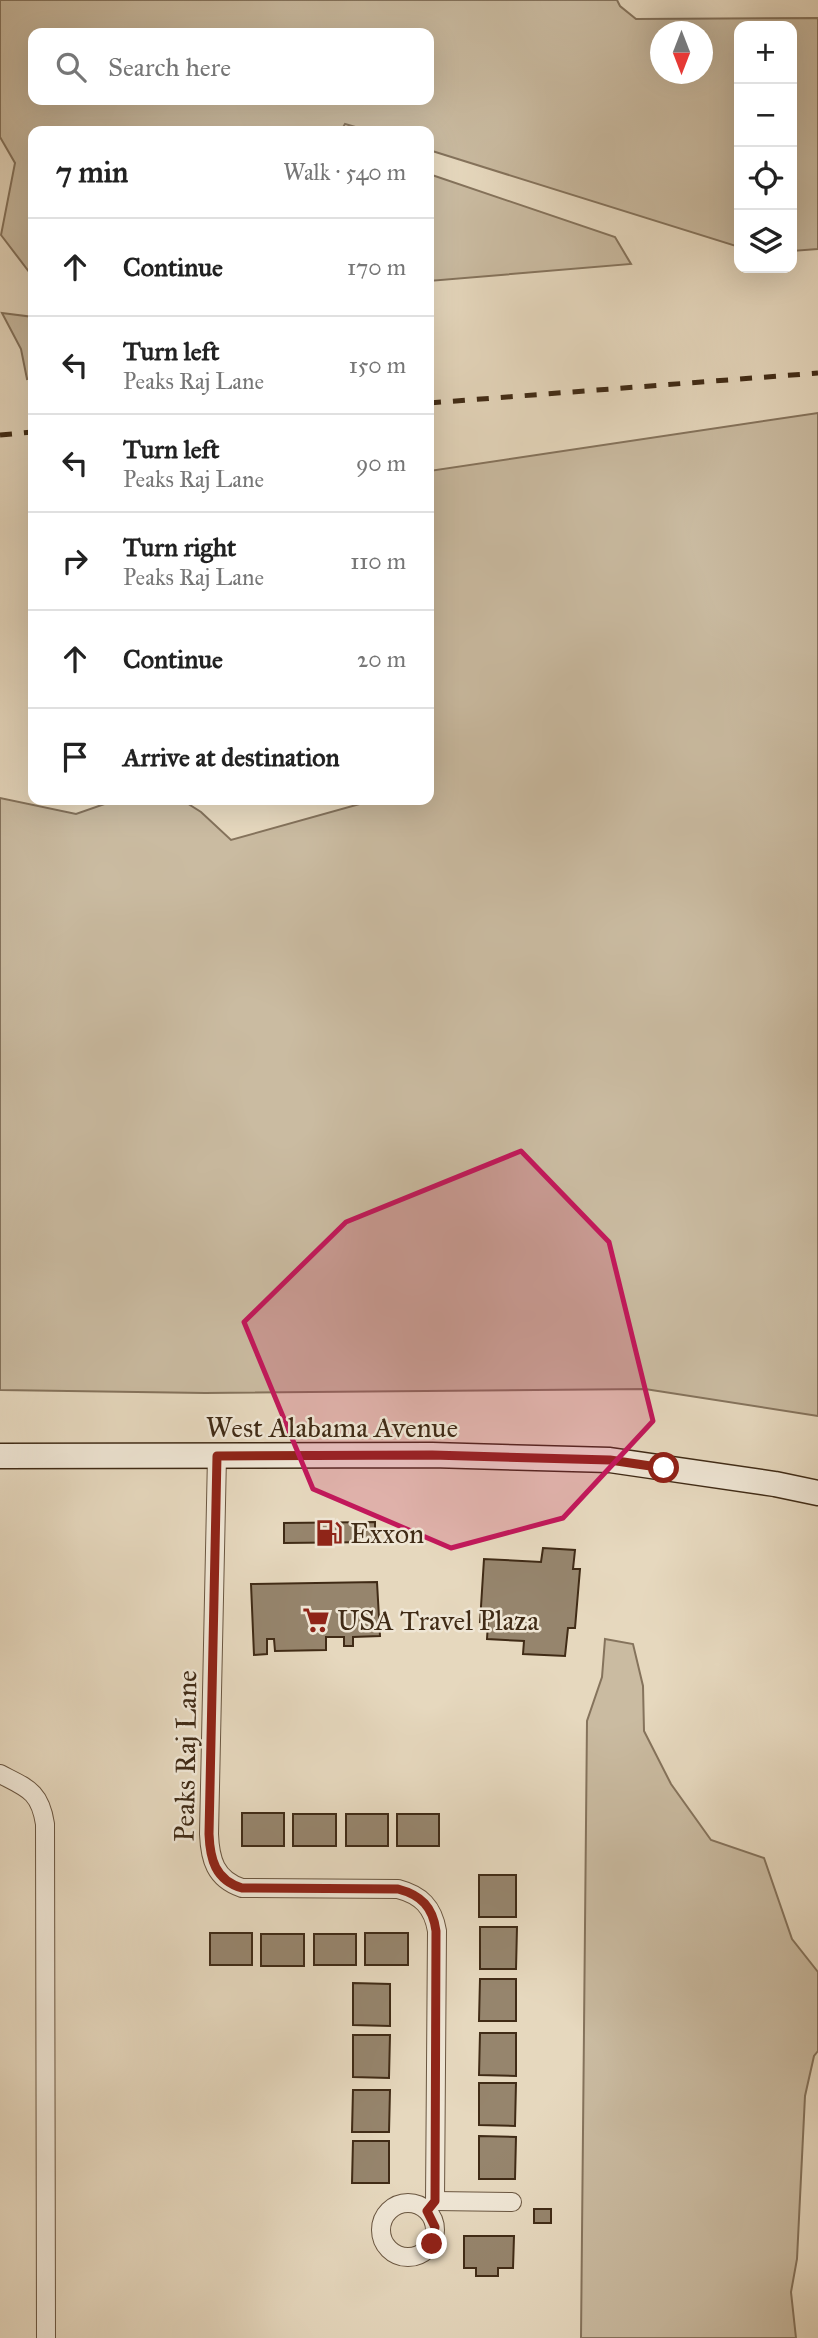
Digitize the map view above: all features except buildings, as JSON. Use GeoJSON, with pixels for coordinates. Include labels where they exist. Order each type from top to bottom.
{"type":"FeatureCollection","features":[{"type":"Feature","properties":{"kind":"main road","name":"West Alabama Avenue"},"geometry":{"type":"LineString","coordinates":[[0,1456],[432,1455],[610,1460],[818,1493]]}},
{"type":"Feature","properties":{"kind":"street","name":"Peaks Raj Lane"},"geometry":{"type":"LineString","coordinates":[[217,1456],[209,1834],[212,1862],[223,1880],[242,1888],[398,1889],[417,1896],[431,1910],[436,1931],[431,2206],[512,2202]]}},
{"type":"Feature","properties":{"kind":"street"},"geometry":{"type":"LineString","coordinates":[[0,1774],[34,1792],[43,1808],[45,1824],[46,2338]]}},
{"type":"Feature","properties":{"kind":"highlighted area"},"geometry":{"type":"Polygon","coordinates":[[[521,1151],[609,1242],[653,1421],[563,1518],[451,1548],[313,1489],[244,1322],[346,1222],[521,1151]]]}},
{"type":"Feature","properties":{"kind":"shaded area"},"geometry":{"type":"Polygon","coordinates":[[[0,0],[617,0],[620,6],[636,19],[818,18],[818,249],[797,251],[797,21],[734,21],[734,245],[434,152],[434,126],[345,124],[28,126],[28,270],[1,235],[15,163],[0,137],[0,0]]]}},
{"type":"Feature","properties":{"kind":"shaded area"},"geometry":{"type":"Polygon","coordinates":[[[434,176],[615,237],[631,264],[434,281],[434,176]]]}},
{"type":"Feature","properties":{"kind":"shaded area"},"geometry":{"type":"Polygon","coordinates":[[[2,313],[28,316],[28,379],[21,349],[2,313]]]}},
{"type":"Feature","properties":{"kind":"shaded area"},"geometry":{"type":"Polygon","coordinates":[[[818,413],[818,1416],[645,1389],[205,1393],[0,1390],[0,798],[76,814],[102,805],[190,805],[231,840],[356,805],[434,805],[434,470],[818,413]]]}},
{"type":"Feature","properties":{"kind":"shaded area"},"geometry":{"type":"Polygon","coordinates":[[[605,1639],[633,1644],[643,1686],[644,1731],[671,1784],[711,1840],[764,1858],[792,1939],[818,1972],[818,2051],[814,2056],[805,2096],[797,2259],[791,2292],[796,2338],[581,2338],[587,1721],[602,1677],[605,1639]]]}},
{"type":"Feature","properties":{"kind":"railway"},"geometry":{"type":"LineString","coordinates":[[434,403],[818,373]]}},
{"type":"Feature","properties":{"kind":"railway"},"geometry":{"type":"LineString","coordinates":[[0,435],[28,432]]}},
{"type":"Feature","properties":{"kind":"place","name":"Exxon"},"geometry":{"type":"Point","coordinates":[329,1533]}},
{"type":"Feature","properties":{"kind":"place","name":"USA Travel Plaza"},"geometry":{"type":"Point","coordinates":[316,1620]}},
{"type":"Feature","properties":{"kind":"route"},"geometry":{"type":"LineString","coordinates":[[432,2244],[435,2227],[427,2211],[435,2201],[436,1931],[431,1910],[417,1896],[398,1889],[242,1888],[223,1880],[209,1853],[217,1456],[432,1455],[610,1460],[664,1468]]}}]}
